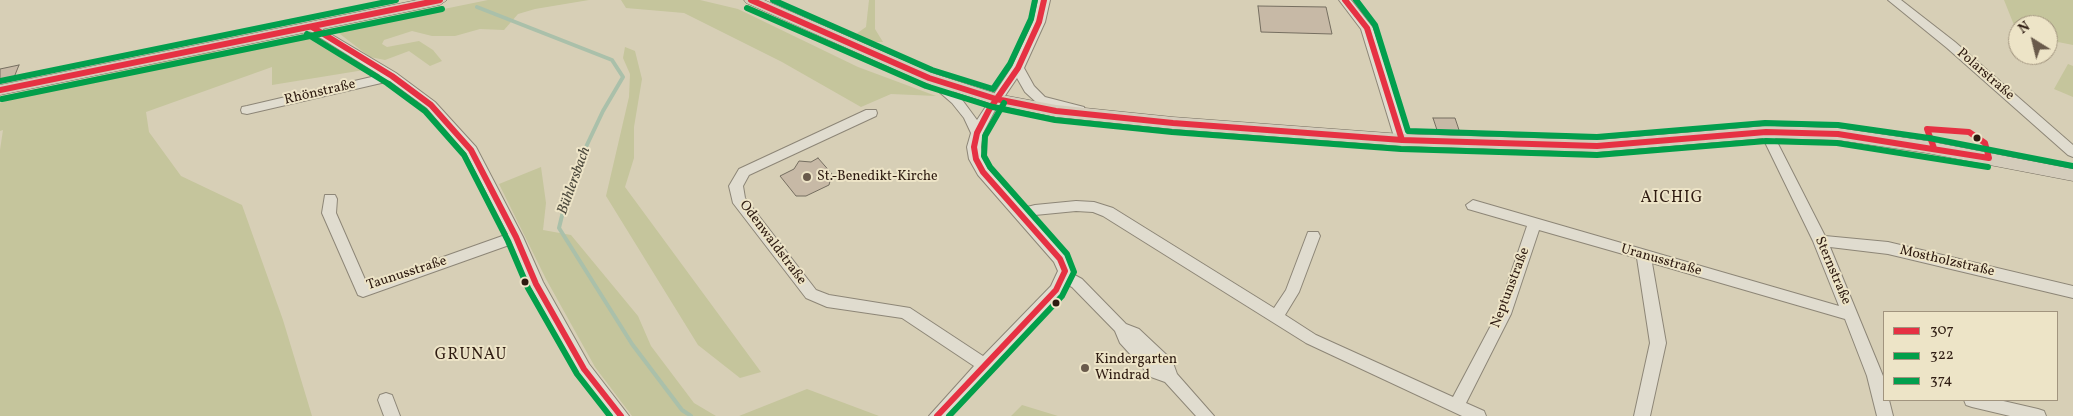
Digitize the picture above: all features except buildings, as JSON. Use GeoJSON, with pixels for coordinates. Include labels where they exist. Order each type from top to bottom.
{"type":"FeatureCollection","features":[{"type":"Feature","properties":{"kind":"main road"},"geometry":{"type":"LineString","coordinates":[[0,90],[440,0]]}},
{"type":"Feature","properties":{"kind":"main road"},"geometry":{"type":"LineString","coordinates":[[751,0],[929,78],[996,99],[1056,111],[1402,140],[1597,146],[1766,132],[1838,134],[2073,175]]}},
{"type":"Feature","properties":{"kind":"street"},"geometry":{"type":"LineString","coordinates":[[937,416],[1056,290],[1063,276],[1064,264],[1022,214],[983,172],[976,159],[974,147],[977,133],[996,99],[1018,68],[1039,22],[1044,0]]}},
{"type":"Feature","properties":{"kind":"street"},"geometry":{"type":"LineString","coordinates":[[1345,0],[1367,28],[1402,140]]}},
{"type":"Feature","properties":{"kind":"street","name":"Polarstraße"},"geometry":{"type":"LineString","coordinates":[[1894,0],[1945,40],[2073,152]]}},
{"type":"Feature","properties":{"kind":"street"},"geometry":{"type":"LineString","coordinates":[[312,27],[392,76],[431,105],[471,150],[516,238],[536,284],[584,369],[621,416]]}},
{"type":"Feature","properties":{"kind":"street"},"geometry":{"type":"LineString","coordinates":[[1018,68],[1029,89],[1041,100],[1100,116]]}},
{"type":"Feature","properties":{"kind":"street","name":"Rhönstraße"},"geometry":{"type":"LineString","coordinates":[[247,110],[392,76]]}},
{"type":"Feature","properties":{"kind":"street"},"geometry":{"type":"LineString","coordinates":[[929,78],[956,100],[969,116],[977,133]]}},
{"type":"Feature","properties":{"kind":"street","name":"Odenwaldstraße"},"geometry":{"type":"LineString","coordinates":[[871,113],[744,172],[736,186],[738,199],[810,294],[827,301],[905,312],[984,365]]}},
{"type":"Feature","properties":{"kind":"street","name":"Sternstraße"},"geometry":{"type":"LineString","coordinates":[[1766,132],[1820,241],[1850,316],[1880,377],[1883,400]]}},
{"type":"Feature","properties":{"kind":"street","name":"Taunusstraße"},"geometry":{"type":"LineString","coordinates":[[330,199],[329,212],[363,291],[516,238]]}},
{"type":"Feature","properties":{"kind":"street","name":"Uranusstraße"},"geometry":{"type":"LineString","coordinates":[[1473,205],[1850,316]]}},
{"type":"Feature","properties":{"kind":"street"},"geometry":{"type":"LineString","coordinates":[[1022,214],[1035,210],[1094,207],[1108,212],[1311,339],[1478,416]]}},
{"type":"Feature","properties":{"kind":"street","name":"Neptunstraße"},"geometry":{"type":"LineString","coordinates":[[1457,406],[1504,314],[1535,222]]}},
{"type":"Feature","properties":{"kind":"street"},"geometry":{"type":"LineString","coordinates":[[1275,318],[1292,292],[1314,236]]}},
{"type":"Feature","properties":{"kind":"street","name":"Mostholzstraße"},"geometry":{"type":"LineString","coordinates":[[1820,241],[1888,248],[2073,292]]}},
{"type":"Feature","properties":{"kind":"street"},"geometry":{"type":"LineString","coordinates":[[1642,416],[1658,343],[1644,256]]}},
{"type":"Feature","properties":{"kind":"street"},"geometry":{"type":"LineString","coordinates":[[1063,276],[1077,283],[1121,328],[1134,333],[1166,365],[1170,378],[1206,416]]}},
{"type":"Feature","properties":{"kind":"street"},"geometry":{"type":"LineString","coordinates":[[386,400],[392,416]]}},
{"type":"Feature","properties":{"kind":"street","name":"Sternstraße"},"geometry":{"type":"LineString","coordinates":[[1883,401],[1885,416]]}},
{"type":"Feature","properties":{"kind":"street"},"geometry":{"type":"LineString","coordinates":[[1976,401],[2038,416]]}},
{"type":"Feature","properties":{"kind":"green space"},"geometry":{"type":"Polygon","coordinates":[[[488,0],[589,0],[535,9],[518,14],[504,30],[480,29],[455,36],[432,36],[412,31],[384,40],[382,44],[387,47],[419,41],[433,50],[442,61],[430,66],[409,51],[385,60],[370,57],[336,31],[488,0]]]}},
{"type":"Feature","properties":{"kind":"green space"},"geometry":{"type":"Polygon","coordinates":[[[621,0],[700,0],[738,9],[858,67],[936,96],[891,94],[861,107],[782,62],[684,13],[626,8],[621,0]]]}},
{"type":"Feature","properties":{"kind":"green space"},"geometry":{"type":"Polygon","coordinates":[[[869,0],[875,0],[875,29],[883,42],[874,42],[856,34],[866,27],[869,0]]]}},
{"type":"Feature","properties":{"kind":"green space"},"geometry":{"type":"Polygon","coordinates":[[[2004,0],[2073,0],[2073,45],[2058,42],[2058,15],[2010,15],[2004,0]]]}},
{"type":"Feature","properties":{"kind":"green space"},"geometry":{"type":"Polygon","coordinates":[[[308,37],[320,37],[358,62],[364,70],[272,85],[272,67],[146,112],[149,132],[181,176],[242,205],[283,320],[312,416],[0,416],[0,150],[3,130],[0,131],[0,103],[14,94],[211,52],[243,52],[308,37]]]}},
{"type":"Feature","properties":{"kind":"green space"},"geometry":{"type":"Polygon","coordinates":[[[625,47],[635,51],[642,79],[634,127],[634,158],[625,187],[761,372],[740,378],[698,345],[606,196],[629,97],[630,74],[623,58],[625,47]]]}},
{"type":"Feature","properties":{"kind":"green space"},"geometry":{"type":"Polygon","coordinates":[[[2068,64],[2073,66],[2073,97],[2054,89],[2068,64]]]}},
{"type":"Feature","properties":{"kind":"green space"},"geometry":{"type":"Polygon","coordinates":[[[541,167],[546,203],[543,230],[571,235],[638,316],[651,346],[694,403],[716,416],[632,416],[595,367],[546,279],[499,184],[541,167]]]}},
{"type":"Feature","properties":{"kind":"green space"},"geometry":{"type":"Polygon","coordinates":[[[807,389],[879,416],[739,416],[807,389]]]}},
{"type":"Feature","properties":{"kind":"green space"},"geometry":{"type":"Polygon","coordinates":[[[1022,405],[1058,416],[1011,416],[1022,405]]]}},
{"type":"Feature","properties":{"kind":"waterway","name":"Bühlersbach"},"geometry":{"type":"LineString","coordinates":[[477,7],[612,60],[623,77],[603,111],[585,149],[568,191],[559,228],[632,344],[682,410],[691,416]]}},
{"type":"Feature","properties":{"kind":"transit line","name":"374"},"geometry":{"type":"LineString","coordinates":[[0,81],[396,0]]}},
{"type":"Feature","properties":{"kind":"transit line","name":"307"},"geometry":{"type":"LineString","coordinates":[[0,90],[440,0]]}},
{"type":"Feature","properties":{"kind":"transit line","name":"307"},"geometry":{"type":"LineString","coordinates":[[751,0],[929,78],[996,99],[1056,111],[1173,123],[1402,140],[1597,146],[1766,132],[1838,134],[1989,158],[1985,143],[1969,132],[1927,129],[1934,148]]}},
{"type":"Feature","properties":{"kind":"transit line","name":"374"},"geometry":{"type":"LineString","coordinates":[[773,0],[932,70],[993,89],[1010,64],[1031,19],[1035,0]]}},
{"type":"Feature","properties":{"kind":"transit line","name":"307"},"geometry":{"type":"LineString","coordinates":[[937,416],[1056,290],[1065,271],[1060,259],[983,172],[976,159],[974,147],[977,133],[989,110],[1018,68],[1039,22],[1044,0]]}},
{"type":"Feature","properties":{"kind":"transit line","name":"307"},"geometry":{"type":"LineString","coordinates":[[1345,0],[1367,28],[1402,140]]}},
{"type":"Feature","properties":{"kind":"transit line","name":"374"},"geometry":{"type":"LineString","coordinates":[[1356,0],[1375,25],[1408,131],[1597,137],[1765,123],[1838,125],[1929,138],[2073,166]]}},
{"type":"Feature","properties":{"kind":"transit line","name":"322"},"geometry":{"type":"LineString","coordinates":[[747,8],[926,86],[993,107],[1055,120],[1172,132],[1401,149],[1597,155],[1766,141],[1837,143],[1988,167]]}},
{"type":"Feature","properties":{"kind":"transit line","name":"322"},"geometry":{"type":"LineString","coordinates":[[2,99],[442,9]]}},
{"type":"Feature","properties":{"kind":"transit line","name":"307"},"geometry":{"type":"LineString","coordinates":[[312,27],[392,76],[431,105],[471,150],[516,237],[536,284],[584,369],[621,416]]}},
{"type":"Feature","properties":{"kind":"transit line","name":"322"},"geometry":{"type":"LineString","coordinates":[[307,34],[387,83],[425,111],[464,155],[508,241],[528,288],[577,374],[610,416]]}},
{"type":"Feature","properties":{"kind":"transit line","name":"322"},"geometry":{"type":"LineString","coordinates":[[949,416],[1062,296],[1074,272],[1067,254],[990,167],[984,156],[985,136],[1004,103]]}},
{"type":"Feature","properties":{"kind":"place","name":"St.-Benedikt-Kirche"},"geometry":{"type":"Point","coordinates":[807,177]}},
{"type":"Feature","properties":{"kind":"place","name":"Kindergarten Windrad"},"geometry":{"type":"Point","coordinates":[1085,368]}},
{"type":"Feature","properties":{"kind":"district","name":"AICHIG"},"geometry":{"type":"Point","coordinates":[1672,199]}},
{"type":"Feature","properties":{"kind":"district","name":"GRUNAU"},"geometry":{"type":"Point","coordinates":[471,356]}}]}
